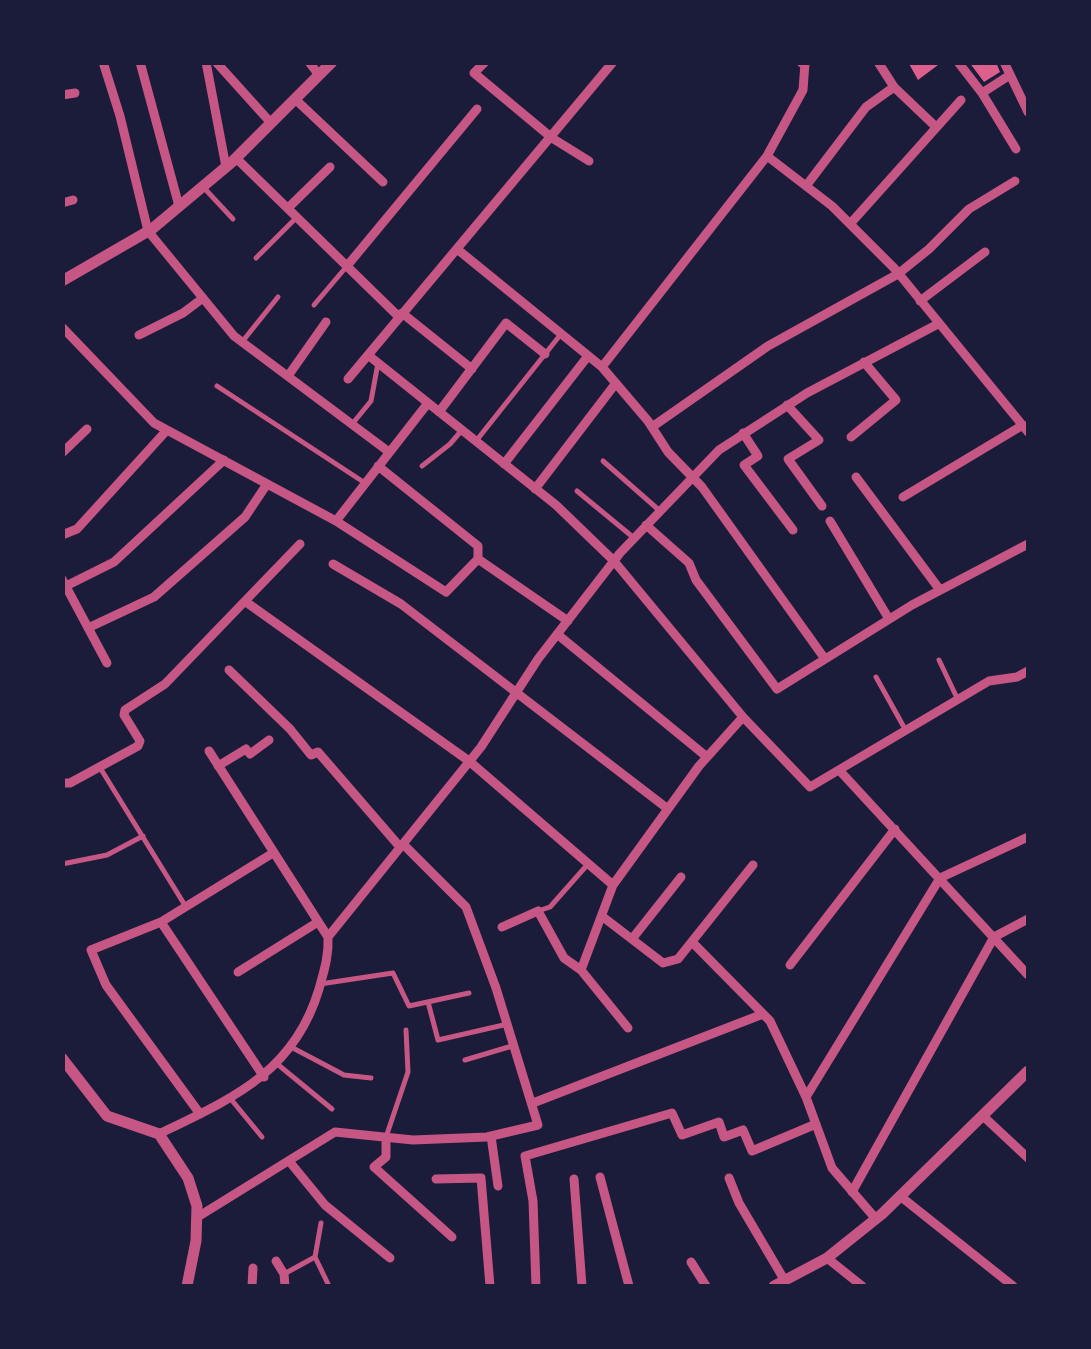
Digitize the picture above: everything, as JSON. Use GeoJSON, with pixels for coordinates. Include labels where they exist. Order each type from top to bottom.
{"type":"FeatureCollection","features":[{"type":"Feature","properties":{"kind":"street"},"geometry":{"type":"LineString","coordinates":[[103,62],[148,232],[242,342],[389,452]]}},
{"type":"Feature","properties":{"kind":"street"},"geometry":{"type":"LineString","coordinates":[[140,62],[179,206]]}},
{"type":"Feature","properties":{"kind":"street"},"geometry":{"type":"LineString","coordinates":[[206,62],[231,163],[288,208],[401,315],[472,369]]}},
{"type":"Feature","properties":{"kind":"street"},"geometry":{"type":"LineString","coordinates":[[216,62],[271,123]]}},
{"type":"Feature","properties":{"kind":"street"},"geometry":{"type":"LineString","coordinates":[[310,62],[319,75]]}},
{"type":"Feature","properties":{"kind":"street"},"geometry":{"type":"LineString","coordinates":[[62,281],[148,232],[231,163],[332,62]]}},
{"type":"Feature","properties":{"kind":"street"},"geometry":{"type":"LineString","coordinates":[[485,62],[474,74],[552,138],[589,161]]}},
{"type":"Feature","properties":{"kind":"street"},"geometry":{"type":"LineString","coordinates":[[348,379],[613,62]]}},
{"type":"Feature","properties":{"kind":"street"},"geometry":{"type":"LineString","coordinates":[[878,62],[894,87],[936,128]]}},
{"type":"Feature","properties":{"kind":"street"},"geometry":{"type":"LineString","coordinates":[[958,62],[1016,149]]}},
{"type":"Feature","properties":{"kind":"street"},"geometry":{"type":"LineString","coordinates":[[1004,62],[1028,112]]}},
{"type":"Feature","properties":{"kind":"street"},"geometry":{"type":"LineString","coordinates":[[602,367],[767,156],[803,90],[804,63]]}},
{"type":"Feature","properties":{"kind":"street"},"geometry":{"type":"LineString","coordinates":[[982,93],[1010,75]]}},
{"type":"Feature","properties":{"kind":"street"},"geometry":{"type":"LineString","coordinates":[[806,186],[866,107],[894,87]]}},
{"type":"Feature","properties":{"kind":"street"},"geometry":{"type":"LineString","coordinates":[[62,95],[76,93]]}},
{"type":"Feature","properties":{"kind":"street"},"geometry":{"type":"LineString","coordinates":[[295,99],[383,182]]}},
{"type":"Feature","properties":{"kind":"street"},"geometry":{"type":"LineString","coordinates":[[850,224],[961,100]]}},
{"type":"Feature","properties":{"kind":"street"},"geometry":{"type":"LineString","coordinates":[[347,266],[477,109]]}},
{"type":"Feature","properties":{"kind":"street"},"geometry":{"type":"LineString","coordinates":[[767,156],[850,224],[898,274],[1027,430],[903,497]]}},
{"type":"Feature","properties":{"kind":"street"},"geometry":{"type":"LineString","coordinates":[[288,208],[330,167]]}},
{"type":"Feature","properties":{"kind":"street"},"geometry":{"type":"LineString","coordinates":[[652,427],[768,346],[898,274],[969,209],[1014,181]]}},
{"type":"Feature","properties":{"kind":"street"},"geometry":{"type":"LineString","coordinates":[[457,249],[602,367],[692,478],[825,660]]}},
{"type":"Feature","properties":{"kind":"street"},"geometry":{"type":"LineString","coordinates":[[920,301],[985,252]]}},
{"type":"Feature","properties":{"kind":"street"},"geometry":{"type":"LineString","coordinates":[[139,335],[203,298]]}},
{"type":"Feature","properties":{"kind":"street"},"geometry":{"type":"LineString","coordinates":[[288,376],[326,322]]}},
{"type":"Feature","properties":{"kind":"street"},"geometry":{"type":"LineString","coordinates":[[439,412],[506,323],[545,354]]}},
{"type":"Feature","properties":{"kind":"street"},"geometry":{"type":"LineString","coordinates":[[328,936],[469,761],[557,634],[614,561],[719,450],[788,405],[938,324]]}},
{"type":"Feature","properties":{"kind":"street"},"geometry":{"type":"LineString","coordinates":[[62,328],[154,423],[336,521],[446,592],[478,559],[478,546],[378,466]]}},
{"type":"Feature","properties":{"kind":"street"},"geometry":{"type":"LineString","coordinates":[[368,355],[535,489],[614,561],[744,717],[810,787],[990,681],[1027,676]]}},
{"type":"Feature","properties":{"kind":"street"},"geometry":{"type":"LineString","coordinates":[[504,464],[588,356]]}},
{"type":"Feature","properties":{"kind":"street"},"geometry":{"type":"LineString","coordinates":[[851,437],[896,400],[864,362]]}},
{"type":"Feature","properties":{"kind":"street"},"geometry":{"type":"LineString","coordinates":[[535,489],[616,383]]}},
{"type":"Feature","properties":{"kind":"street"},"geometry":{"type":"LineString","coordinates":[[336,521],[428,403]]}},
{"type":"Feature","properties":{"kind":"street"},"geometry":{"type":"LineString","coordinates":[[788,405],[819,440],[788,460],[822,506]]}},
{"type":"Feature","properties":{"kind":"street"},"geometry":{"type":"LineString","coordinates":[[62,453],[87,430]]}},
{"type":"Feature","properties":{"kind":"street"},"geometry":{"type":"LineString","coordinates":[[62,535],[77,529],[167,430]]}},
{"type":"Feature","properties":{"kind":"street"},"geometry":{"type":"LineString","coordinates":[[744,433],[758,456],[744,465],[793,530]]}},
{"type":"Feature","properties":{"kind":"street"},"geometry":{"type":"LineString","coordinates":[[107,664],[64,584],[114,562],[224,460]]}},
{"type":"Feature","properties":{"kind":"street"},"geometry":{"type":"LineString","coordinates":[[856,476],[940,590]]}},
{"type":"Feature","properties":{"kind":"street"},"geometry":{"type":"LineString","coordinates":[[88,628],[154,597],[246,517],[267,484]]}},
{"type":"Feature","properties":{"kind":"street"},"geometry":{"type":"LineString","coordinates":[[830,521],[889,619]]}},
{"type":"Feature","properties":{"kind":"street"},"geometry":{"type":"LineString","coordinates":[[646,526],[689,563],[696,580],[779,689],[889,619],[1028,544]]}},
{"type":"Feature","properties":{"kind":"street"},"geometry":{"type":"LineString","coordinates":[[62,783],[70,783],[140,744],[125,710],[165,684],[300,544]]}},
{"type":"Feature","properties":{"kind":"street"},"geometry":{"type":"LineString","coordinates":[[478,559],[568,620]]}},
{"type":"Feature","properties":{"kind":"street"},"geometry":{"type":"LineString","coordinates":[[333,564],[402,604],[668,809]]}},
{"type":"Feature","properties":{"kind":"street"},"geometry":{"type":"LineString","coordinates":[[246,602],[469,761],[613,885]]}},
{"type":"Feature","properties":{"kind":"street"},"geometry":{"type":"LineString","coordinates":[[557,634],[707,757]]}},
{"type":"Feature","properties":{"kind":"street"},"geometry":{"type":"LineString","coordinates":[[196,1218],[335,1132],[413,1140],[491,1136],[538,1126],[508,1024],[466,907],[401,846],[318,752],[311,755],[290,729],[228,670]]}},
{"type":"Feature","properties":{"kind":"street"},"geometry":{"type":"LineString","coordinates":[[581,970],[613,885],[707,757],[744,717]]}},
{"type":"Feature","properties":{"kind":"street"},"geometry":{"type":"LineString","coordinates":[[218,766],[246,750],[250,754],[268,740]]}},
{"type":"Feature","properties":{"kind":"street"},"geometry":{"type":"LineString","coordinates":[[159,1134],[264,1077],[291,1047],[315,1003],[328,957],[328,936],[209,751]]}},
{"type":"Feature","properties":{"kind":"street"},"geometry":{"type":"LineString","coordinates":[[840,771],[1028,974]]}},
{"type":"Feature","properties":{"kind":"street"},"geometry":{"type":"LineString","coordinates":[[790,964],[895,829]]}},
{"type":"Feature","properties":{"kind":"street"},"geometry":{"type":"LineString","coordinates":[[806,1097],[940,878],[1028,837]]}},
{"type":"Feature","properties":{"kind":"street"},"geometry":{"type":"LineString","coordinates":[[200,1114],[106,985],[91,950],[161,922],[273,854]]}},
{"type":"Feature","properties":{"kind":"street"},"geometry":{"type":"LineString","coordinates":[[603,917],[663,962],[678,959],[753,865]]}},
{"type":"Feature","properties":{"kind":"street"},"geometry":{"type":"LineString","coordinates":[[632,939],[680,876]]}},
{"type":"Feature","properties":{"kind":"street"},"geometry":{"type":"LineString","coordinates":[[502,927],[538,911],[564,958],[581,970],[628,1028]]}},
{"type":"Feature","properties":{"kind":"street"},"geometry":{"type":"LineString","coordinates":[[852,1192],[994,937],[1028,919]]}},
{"type":"Feature","properties":{"kind":"street"},"geometry":{"type":"LineString","coordinates":[[161,922],[264,1077]]}},
{"type":"Feature","properties":{"kind":"street"},"geometry":{"type":"LineString","coordinates":[[238,972],[318,922]]}},
{"type":"Feature","properties":{"kind":"street"},"geometry":{"type":"LineString","coordinates":[[692,942],[770,1021],[806,1097],[832,1168],[876,1219]]}},
{"type":"Feature","properties":{"kind":"street"},"geometry":{"type":"LineString","coordinates":[[533,1102],[764,1014]]}},
{"type":"Feature","properties":{"kind":"street"},"geometry":{"type":"LineString","coordinates":[[62,1058],[107,1116],[159,1134],[188,1178],[196,1241],[187,1286]]}},
{"type":"Feature","properties":{"kind":"street"},"geometry":{"type":"LineString","coordinates":[[729,1178],[780,1284],[827,1258],[876,1219],[1028,1070]]}},
{"type":"Feature","properties":{"kind":"street"},"geometry":{"type":"LineString","coordinates":[[536,1286],[533,1201],[526,1156],[672,1113],[682,1135],[718,1122],[724,1137],[744,1130],[752,1151],[816,1124]]}},
{"type":"Feature","properties":{"kind":"street"},"geometry":{"type":"LineString","coordinates":[[983,1116],[1028,1158]]}},
{"type":"Feature","properties":{"kind":"street"},"geometry":{"type":"LineString","coordinates":[[491,1136],[498,1186]]}},
{"type":"Feature","properties":{"kind":"street"},"geometry":{"type":"LineString","coordinates":[[386,1137],[386,1157],[374,1167],[452,1237]]}},
{"type":"Feature","properties":{"kind":"street"},"geometry":{"type":"LineString","coordinates":[[288,1161],[325,1206],[390,1258]]}},
{"type":"Feature","properties":{"kind":"street"},"geometry":{"type":"LineString","coordinates":[[600,1177],[629,1286]]}},
{"type":"Feature","properties":{"kind":"street"},"geometry":{"type":"LineString","coordinates":[[436,1178],[481,1178],[490,1286]]}},
{"type":"Feature","properties":{"kind":"street"},"geometry":{"type":"LineString","coordinates":[[574,1179],[582,1286]]}},
{"type":"Feature","properties":{"kind":"street"},"geometry":{"type":"LineString","coordinates":[[900,1196],[1013,1286]]}},
{"type":"Feature","properties":{"kind":"street"},"geometry":{"type":"LineString","coordinates":[[827,1258],[862,1286]]}},
{"type":"Feature","properties":{"kind":"street"},"geometry":{"type":"LineString","coordinates":[[276,1261],[284,1274],[285,1286]]}},
{"type":"Feature","properties":{"kind":"street"},"geometry":{"type":"LineString","coordinates":[[691,1262],[706,1286]]}},
{"type":"Feature","properties":{"kind":"street"},"geometry":{"type":"LineString","coordinates":[[252,1286],[253,1268]]}},
{"type":"Feature","properties":{"kind":"lane"},"geometry":{"type":"LineString","coordinates":[[203,186],[233,220]]}},
{"type":"Feature","properties":{"kind":"lane"},"geometry":{"type":"LineString","coordinates":[[256,258],[297,217]]}},
{"type":"Feature","properties":{"kind":"lane"},"geometry":{"type":"LineString","coordinates":[[314,305],[347,266]]}},
{"type":"Feature","properties":{"kind":"lane"},"geometry":{"type":"LineString","coordinates":[[242,342],[278,298]]}},
{"type":"Feature","properties":{"kind":"lane"},"geometry":{"type":"LineString","coordinates":[[475,441],[561,334]]}},
{"type":"Feature","properties":{"kind":"lane"},"geometry":{"type":"LineString","coordinates":[[352,424],[371,401],[378,363]]}},
{"type":"Feature","properties":{"kind":"lane"},"geometry":{"type":"LineString","coordinates":[[217,386],[366,483]]}},
{"type":"Feature","properties":{"kind":"lane"},"geometry":{"type":"LineString","coordinates":[[422,466],[462,430]]}},
{"type":"Feature","properties":{"kind":"lane"},"geometry":{"type":"LineString","coordinates":[[603,461],[660,511]]}},
{"type":"Feature","properties":{"kind":"lane"},"geometry":{"type":"LineString","coordinates":[[577,492],[634,538]]}},
{"type":"Feature","properties":{"kind":"lane"},"geometry":{"type":"LineString","coordinates":[[938,660],[958,700]]}},
{"type":"Feature","properties":{"kind":"lane"},"geometry":{"type":"LineString","coordinates":[[876,676],[906,731]]}},
{"type":"Feature","properties":{"kind":"lane"},"geometry":{"type":"LineString","coordinates":[[99,766],[186,906]]}},
{"type":"Feature","properties":{"kind":"lane"},"geometry":{"type":"LineString","coordinates":[[62,864],[107,855],[142,836]]}},
{"type":"Feature","properties":{"kind":"lane"},"geometry":{"type":"LineString","coordinates":[[538,911],[550,907],[588,864]]}},
{"type":"Feature","properties":{"kind":"lane"},"geometry":{"type":"LineString","coordinates":[[320,984],[392,973],[408,1006],[470,992]]}},
{"type":"Feature","properties":{"kind":"lane"},"geometry":{"type":"LineString","coordinates":[[428,1002],[438,1040],[508,1024]]}},
{"type":"Feature","properties":{"kind":"lane"},"geometry":{"type":"LineString","coordinates":[[386,1137],[408,1072],[406,1030]]}},
{"type":"Feature","properties":{"kind":"lane"},"geometry":{"type":"LineString","coordinates":[[465,1060],[515,1046]]}},
{"type":"Feature","properties":{"kind":"lane"},"geometry":{"type":"LineString","coordinates":[[291,1047],[344,1075],[371,1078]]}},
{"type":"Feature","properties":{"kind":"lane"},"geometry":{"type":"LineString","coordinates":[[276,1063],[332,1109]]}},
{"type":"Feature","properties":{"kind":"lane"},"geometry":{"type":"LineString","coordinates":[[230,1098],[262,1138]]}},
{"type":"Feature","properties":{"kind":"lane"},"geometry":{"type":"LineString","coordinates":[[321,1223],[315,1256],[329,1286]]}},
{"type":"Feature","properties":{"kind":"lane"},"geometry":{"type":"LineString","coordinates":[[284,1274],[315,1256]]}},
{"type":"Feature","properties":{"kind":"building"},"geometry":{"type":"Polygon","coordinates":[[[908,62],[942,62],[918,80],[908,62]]]}},
{"type":"Feature","properties":{"kind":"building"},"geometry":{"type":"Polygon","coordinates":[[[969,62],[996,62],[1000,72],[984,82],[969,62]]]}}]}
